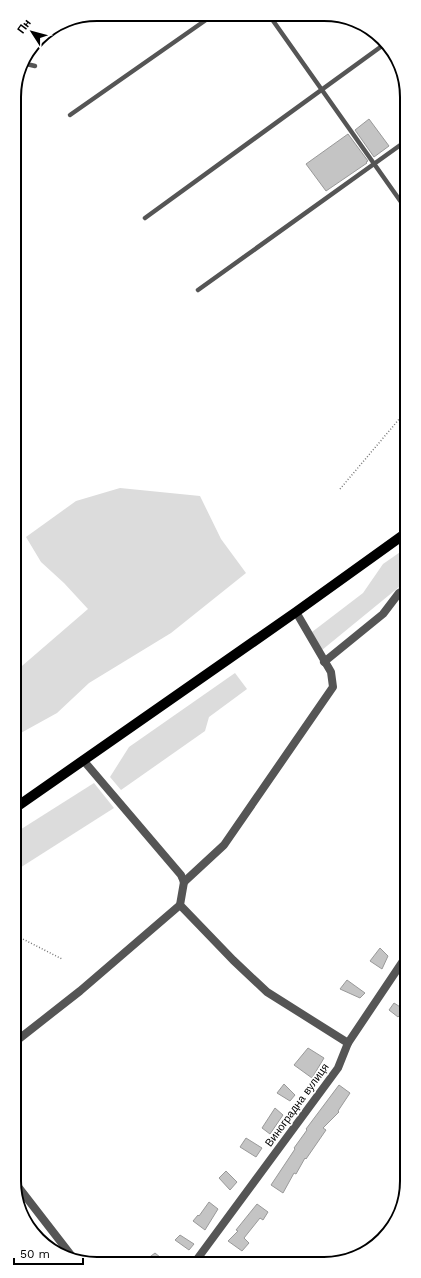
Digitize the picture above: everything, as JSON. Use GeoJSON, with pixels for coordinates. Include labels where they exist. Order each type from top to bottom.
{"type":"FeatureCollection","features":[{"type":"Feature","properties":{"kind":"main road"},"geometry":{"type":"LineString","coordinates":[[21,804],[296,612],[400,537]]}},
{"type":"Feature","properties":{"kind":"street"},"geometry":{"type":"LineString","coordinates":[[324,662],[383,614],[400,592]]}},
{"type":"Feature","properties":{"kind":"street"},"geometry":{"type":"LineString","coordinates":[[184,882],[224,845],[333,686],[331,672],[296,612]]}},
{"type":"Feature","properties":{"kind":"street"},"geometry":{"type":"LineString","coordinates":[[21,1037],[80,991],[180,905],[184,882],[181,875],[83,760]]}},
{"type":"Feature","properties":{"kind":"street"},"geometry":{"type":"LineString","coordinates":[[180,905],[233,960],[267,992],[348,1043]]}},
{"type":"Feature","properties":{"kind":"street","name":"Виноградна вулиця"},"geometry":{"type":"LineString","coordinates":[[199,1257],[338,1068],[348,1043],[400,964]]}},
{"type":"Feature","properties":{"kind":"street"},"geometry":{"type":"LineString","coordinates":[[22,1191],[68,1251]]}},
{"type":"Feature","properties":{"kind":"lane"},"geometry":{"type":"LineString","coordinates":[[70,115],[204,21]]}},
{"type":"Feature","properties":{"kind":"lane"},"geometry":{"type":"LineString","coordinates":[[273,21],[400,201]]}},
{"type":"Feature","properties":{"kind":"lane"},"geometry":{"type":"LineString","coordinates":[[145,218],[381,47]]}},
{"type":"Feature","properties":{"kind":"lane"},"geometry":{"type":"LineString","coordinates":[[28,65],[34,66]]}},
{"type":"Feature","properties":{"kind":"lane"},"geometry":{"type":"LineString","coordinates":[[198,290],[400,145]]}},
{"type":"Feature","properties":{"kind":"path"},"geometry":{"type":"LineString","coordinates":[[340,488],[400,418]]}},
{"type":"Feature","properties":{"kind":"path"},"geometry":{"type":"LineString","coordinates":[[21,938],[62,959]]}},
{"type":"Feature","properties":{"kind":"shaded area"},"geometry":{"type":"Polygon","coordinates":[[[120,488],[200,496],[221,539],[246,573],[171,633],[89,683],[57,713],[21,733],[21,667],[88,609],[64,583],[41,562],[26,537],[76,501],[120,488]]]}},
{"type":"Feature","properties":{"kind":"shaded area"},"geometry":{"type":"Polygon","coordinates":[[[400,552],[400,586],[322,650],[312,632],[363,593],[383,564],[400,552]]]}},
{"type":"Feature","properties":{"kind":"shaded area"},"geometry":{"type":"Polygon","coordinates":[[[235,673],[247,689],[209,717],[205,731],[121,790],[110,777],[129,747],[235,673]]]}},
{"type":"Feature","properties":{"kind":"shaded area"},"geometry":{"type":"Polygon","coordinates":[[[94,783],[114,808],[21,867],[21,829],[94,783]]]}},
{"type":"Feature","properties":{"kind":"building"},"geometry":{"type":"Polygon","coordinates":[[[369,119],[389,146],[374,157],[355,130],[369,119]]]}},
{"type":"Feature","properties":{"kind":"building"},"geometry":{"type":"Polygon","coordinates":[[[348,134],[368,161],[326,191],[306,164],[348,134]]]}},
{"type":"Feature","properties":{"kind":"building"},"geometry":{"type":"Polygon","coordinates":[[[380,948],[388,956],[382,969],[370,961],[380,948]]]}},
{"type":"Feature","properties":{"kind":"building"},"geometry":{"type":"Polygon","coordinates":[[[347,980],[365,993],[360,998],[340,989],[347,980]]]}},
{"type":"Feature","properties":{"kind":"building"},"geometry":{"type":"Polygon","coordinates":[[[394,1003],[400,1007],[400,1015],[398,1017],[389,1010],[394,1003]]]}},
{"type":"Feature","properties":{"kind":"building"},"geometry":{"type":"Polygon","coordinates":[[[308,1048],[324,1058],[312,1078],[294,1065],[308,1048]]]}},
{"type":"Feature","properties":{"kind":"building"},"geometry":{"type":"Polygon","coordinates":[[[284,1084],[295,1095],[290,1101],[277,1093],[284,1084]]]}},
{"type":"Feature","properties":{"kind":"building"},"geometry":{"type":"Polygon","coordinates":[[[339,1085],[350,1093],[338,1111],[339,1112],[323,1128],[326,1130],[306,1159],[305,1158],[296,1174],[294,1173],[283,1193],[271,1185],[307,1130],[306,1129],[339,1085]]]}},
{"type":"Feature","properties":{"kind":"building"},"geometry":{"type":"Polygon","coordinates":[[[275,1108],[283,1115],[270,1134],[262,1128],[275,1108]]]}},
{"type":"Feature","properties":{"kind":"building"},"geometry":{"type":"Polygon","coordinates":[[[246,1138],[262,1148],[256,1157],[240,1147],[246,1138]]]}},
{"type":"Feature","properties":{"kind":"building"},"geometry":{"type":"Polygon","coordinates":[[[226,1171],[237,1182],[230,1190],[219,1178],[226,1171]]]}},
{"type":"Feature","properties":{"kind":"building"},"geometry":{"type":"Polygon","coordinates":[[[209,1202],[218,1209],[205,1230],[193,1221],[198,1215],[199,1216],[209,1202]]]}},
{"type":"Feature","properties":{"kind":"building"},"geometry":{"type":"Polygon","coordinates":[[[257,1204],[268,1212],[263,1220],[260,1218],[244,1238],[249,1243],[242,1251],[228,1241],[238,1231],[236,1230],[257,1204]]]}},
{"type":"Feature","properties":{"kind":"building"},"geometry":{"type":"Polygon","coordinates":[[[180,1235],[194,1244],[189,1250],[175,1240],[180,1235]]]}},
{"type":"Feature","properties":{"kind":"building"},"geometry":{"type":"Polygon","coordinates":[[[155,1253],[160,1257],[150,1257],[155,1253]]]}}]}
